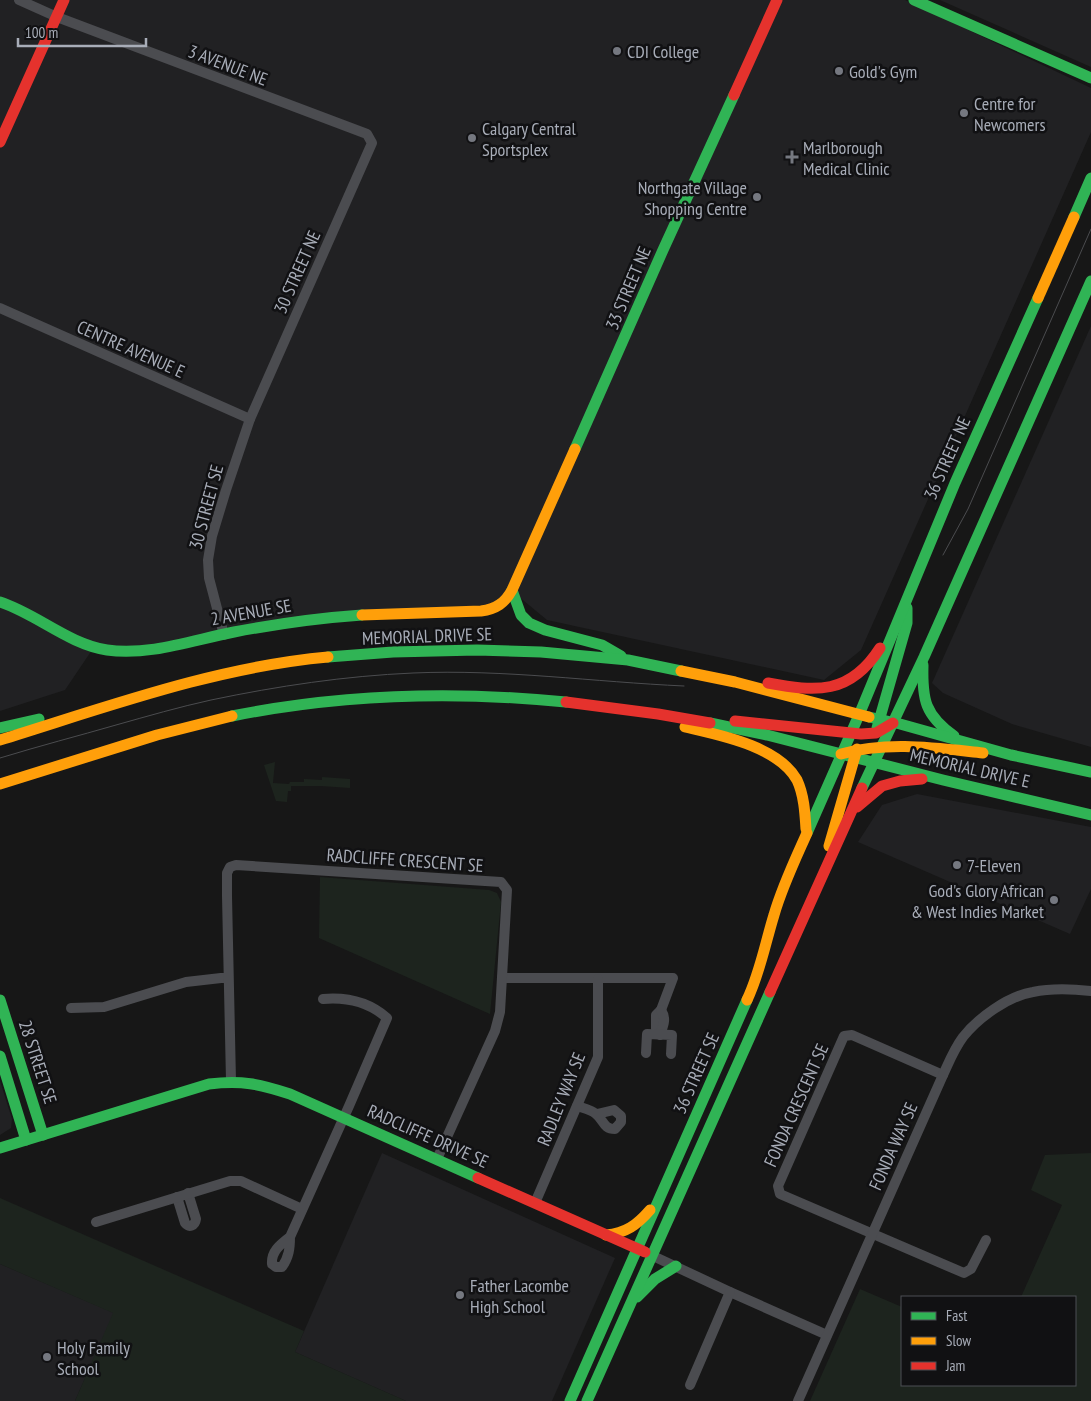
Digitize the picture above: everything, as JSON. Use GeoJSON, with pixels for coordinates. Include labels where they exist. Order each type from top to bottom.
{"type":"FeatureCollection","features":[{"type":"Feature","properties":{"kind":"main road"},"geometry":{"type":"LineString","coordinates":[[0,142],[64,0]]}},
{"type":"Feature","properties":{"kind":"main road","name":"33 STREET NE"},"geometry":{"type":"LineString","coordinates":[[512,590],[663,250],[777,0]]}},
{"type":"Feature","properties":{"kind":"main road"},"geometry":{"type":"LineString","coordinates":[[914,0],[1091,78]]}},
{"type":"Feature","properties":{"kind":"main road","name":"36 STREET NE"},"geometry":{"type":"LineString","coordinates":[[859,715],[959,474],[1091,178]]}},
{"type":"Feature","properties":{"kind":"main road"},"geometry":{"type":"LineString","coordinates":[[874,763],[878,746],[893,722],[924,657],[1091,281]]}},
{"type":"Feature","properties":{"kind":"main road"},"geometry":{"type":"LineString","coordinates":[[512,590],[521,615],[528,623],[545,630],[602,645],[628,660]]}},
{"type":"Feature","properties":{"kind":"main road","name":"2 AVENUE SE"},"geometry":{"type":"LineString","coordinates":[[0,602],[18,608],[80,642],[105,649],[137,651],[156,649],[273,625],[329,618],[401,612],[487,611],[502,604],[512,590]]}},
{"type":"Feature","properties":{"kind":"main road"},"geometry":{"type":"LineString","coordinates":[[878,746],[876,733],[879,720],[907,624],[907,600]]}},
{"type":"Feature","properties":{"kind":"main road"},"geometry":{"type":"LineString","coordinates":[[735,682],[761,682],[809,690],[844,683],[865,669],[898,620]]}},
{"type":"Feature","properties":{"kind":"main road","name":"MEMORIAL DRIVE SE"},"geometry":{"type":"LineString","coordinates":[[0,740],[180,684],[310,660],[393,652],[477,650],[541,652],[628,660],[735,682],[859,715]]}},
{"type":"Feature","properties":{"kind":"main road"},"geometry":{"type":"LineString","coordinates":[[924,657],[922,695],[927,710],[934,721],[963,741]]}},
{"type":"Feature","properties":{"kind":"main road"},"geometry":{"type":"LineString","coordinates":[[0,784],[175,730],[252,712],[345,699],[440,696],[506,697],[562,702],[652,713],[718,724],[841,754],[856,734]]}},
{"type":"Feature","properties":{"kind":"main road"},"geometry":{"type":"LineString","coordinates":[[652,713],[666,721],[740,743],[767,754],[786,767],[796,779],[802,798],[806,832]]}},
{"type":"Feature","properties":{"kind":"main road"},"geometry":{"type":"LineString","coordinates":[[827,864],[829,846],[856,753],[859,715]]}},
{"type":"Feature","properties":{"kind":"main road","name":"MEMORIAL DRIVE E"},"geometry":{"type":"LineString","coordinates":[[859,715],[893,722],[1011,755],[1091,772]]}},
{"type":"Feature","properties":{"kind":"main road"},"geometry":{"type":"LineString","coordinates":[[0,728],[42,718],[56,722]]}},
{"type":"Feature","properties":{"kind":"main road"},"geometry":{"type":"LineString","coordinates":[[718,724],[734,721],[856,734],[876,733],[893,722]]}},
{"type":"Feature","properties":{"kind":"main road"},"geometry":{"type":"LineString","coordinates":[[856,753],[878,746],[1011,755]]}},
{"type":"Feature","properties":{"kind":"main road","name":"MEMORIAL DRIVE E"},"geometry":{"type":"LineString","coordinates":[[841,754],[856,753],[874,763],[1091,815]]}},
{"type":"Feature","properties":{"kind":"main road","name":"36 STREET SE"},"geometry":{"type":"LineString","coordinates":[[570,1401],[755,983],[774,914],[786,879],[841,754]]}},
{"type":"Feature","properties":{"kind":"main road","name":"36 STREET SE"},"geometry":{"type":"LineString","coordinates":[[588,1401],[827,864],[874,763]]}},
{"type":"Feature","properties":{"kind":"main road"},"geometry":{"type":"LineString","coordinates":[[0,794],[53,768]]}},
{"type":"Feature","properties":{"kind":"main road"},"geometry":{"type":"LineString","coordinates":[[854,809],[882,786],[900,781],[932,778]]}},
{"type":"Feature","properties":{"kind":"main road","name":"28 STREET SE"},"geometry":{"type":"LineString","coordinates":[[0,1000],[43,1135]]}},
{"type":"Feature","properties":{"kind":"main road","name":"28 STREET SE"},"geometry":{"type":"LineString","coordinates":[[0,1056],[26,1140]]}},
{"type":"Feature","properties":{"kind":"main road","name":"RADCLIFFE DRIVE SE"},"geometry":{"type":"LineString","coordinates":[[0,1148],[208,1084],[231,1081],[259,1084],[290,1094],[653,1256]]}},
{"type":"Feature","properties":{"kind":"main road"},"geometry":{"type":"LineString","coordinates":[[606,1235],[618,1234],[631,1229],[660,1198]]}},
{"type":"Feature","properties":{"kind":"main road"},"geometry":{"type":"LineString","coordinates":[[632,1303],[655,1279],[676,1266]]}},
{"type":"Feature","properties":{"kind":"street","name":"3 AVENUE NE"},"geometry":{"type":"LineString","coordinates":[[19,0],[56,17],[366,134],[369,138]]}},
{"type":"Feature","properties":{"kind":"street","name":"30 STREET NE"},"geometry":{"type":"LineString","coordinates":[[250,419],[372,143],[369,138]]}},
{"type":"Feature","properties":{"kind":"street","name":"CENTRE AVENUE E"},"geometry":{"type":"LineString","coordinates":[[0,308],[250,419]]}},
{"type":"Feature","properties":{"kind":"street","name":"30 STREET SE"},"geometry":{"type":"LineString","coordinates":[[224,634],[209,578],[208,560],[212,536],[250,419]]}},
{"type":"Feature","properties":{"kind":"street","name":"RADCLIFFE CRESCENT SE"},"geometry":{"type":"LineString","coordinates":[[231,1081],[227,873],[230,868],[236,865],[501,882],[507,890],[500,1012],[495,1031],[437,1159]]}},
{"type":"Feature","properties":{"kind":"street"},"geometry":{"type":"LineString","coordinates":[[71,1008],[104,1007],[186,982],[228,978]]}},
{"type":"Feature","properties":{"kind":"street"},"geometry":{"type":"LineString","coordinates":[[502,978],[673,978],[661,1010],[664,1015],[664,1029],[660,1033]]}},
{"type":"Feature","properties":{"kind":"street","name":"RADLEY WAY SE"},"geometry":{"type":"LineString","coordinates":[[535,1203],[598,1056],[598,979]]}},
{"type":"Feature","properties":{"kind":"street","name":"FONDA WAY SE"},"geometry":{"type":"LineString","coordinates":[[798,1401],[943,1075],[963,1038],[976,1023],[999,1005],[1032,992],[1073,989],[1091,991]]}},
{"type":"Feature","properties":{"kind":"street"},"geometry":{"type":"LineString","coordinates":[[290,1237],[387,1018],[379,1011],[352,1000],[338,998],[323,999]]}},
{"type":"Feature","properties":{"kind":"street"},"geometry":{"type":"LineString","coordinates":[[646,1053],[647,1034],[660,1033],[672,1035],[671,1054]]}},
{"type":"Feature","properties":{"kind":"street","name":"FONDA CRESCENT SE"},"geometry":{"type":"LineString","coordinates":[[873,1233],[780,1194],[778,1186],[832,1063],[844,1036],[852,1035],[943,1075]]}},
{"type":"Feature","properties":{"kind":"street"},"geometry":{"type":"LineString","coordinates":[[577,1106],[597,1114]]}},
{"type":"Feature","properties":{"kind":"street"},"geometry":{"type":"LineString","coordinates":[[96,1222],[230,1181],[240,1181],[302,1209]]}},
{"type":"Feature","properties":{"kind":"street"},"geometry":{"type":"LineString","coordinates":[[177,1197],[185,1223],[188,1226],[192,1226],[196,1220],[188,1193]]}},
{"type":"Feature","properties":{"kind":"street"},"geometry":{"type":"LineString","coordinates":[[873,1233],[964,1273],[971,1270],[986,1240]]}},
{"type":"Feature","properties":{"kind":"street","name":"RADCLIFFE DRIVE SE"},"geometry":{"type":"LineString","coordinates":[[653,1256],[827,1335]]}},
{"type":"Feature","properties":{"kind":"street"},"geometry":{"type":"LineString","coordinates":[[690,1385],[730,1292]]}},
{"type":"Feature","properties":{"kind":"shaded area"},"geometry":{"type":"Polygon","coordinates":[[[0,0],[905,0],[1091,88],[1091,132],[861,650],[824,680],[547,620],[512,591],[502,604],[383,613],[156,649],[94,647],[65,690],[0,711],[0,0]]]}},
{"type":"Feature","properties":{"kind":"shaded area"},"geometry":{"type":"Polygon","coordinates":[[[940,0],[1091,0],[1091,67],[940,0]]]}},
{"type":"Feature","properties":{"kind":"shaded area"},"geometry":{"type":"Polygon","coordinates":[[[1091,326],[1091,747],[1012,724],[943,693],[932,683],[1091,326]]]}},
{"type":"Feature","properties":{"kind":"shaded area"},"geometry":{"type":"Polygon","coordinates":[[[275,762],[273,783],[289,784],[290,782],[304,782],[304,779],[322,780],[322,777],[350,779],[350,788],[291,786],[291,791],[288,791],[287,802],[276,801],[264,765],[275,762]]]}},
{"type":"Feature","properties":{"kind":"shaded area"},"geometry":{"type":"Polygon","coordinates":[[[917,794],[1091,827],[1091,889],[1070,934],[858,842],[882,805],[917,794]]]}},
{"type":"Feature","properties":{"kind":"shaded area"},"geometry":{"type":"Polygon","coordinates":[[[320,877],[489,890],[497,893],[501,902],[490,1014],[319,938],[320,877]]]}},
{"type":"Feature","properties":{"kind":"shaded area"},"geometry":{"type":"Polygon","coordinates":[[[0,1081],[12,1119],[11,1128],[0,1135],[0,1081]]]}},
{"type":"Feature","properties":{"kind":"shaded area","name":"Father Lacombe High School"},"geometry":{"type":"Polygon","coordinates":[[[382,1153],[615,1258],[552,1401],[406,1401],[295,1352],[382,1153]]]}},
{"type":"Feature","properties":{"kind":"shaded area"},"geometry":{"type":"Polygon","coordinates":[[[1091,1153],[1091,1401],[810,1401],[860,1289],[901,1307],[901,1386],[1076,1386],[1076,1296],[1021,1296],[1062,1205],[1031,1190],[1045,1155],[1091,1153]]]}},
{"type":"Feature","properties":{"kind":"shaded area"},"geometry":{"type":"Polygon","coordinates":[[[0,1198],[304,1331],[295,1352],[406,1401],[75,1401],[113,1313],[0,1264],[0,1198]]]}},
{"type":"Feature","properties":{"kind":"shaded area","name":"Holy Family School"},"geometry":{"type":"Polygon","coordinates":[[[0,1264],[114,1313],[75,1401],[0,1401],[0,1264]]]}},
{"type":"Feature","properties":{"kind":"tram line"},"geometry":{"type":"LineString","coordinates":[[943,555],[968,509],[1091,229]]}},
{"type":"Feature","properties":{"kind":"tram line"},"geometry":{"type":"LineString","coordinates":[[0,758],[199,703],[261,690],[337,679],[388,674],[447,672],[549,676],[684,686]]}},
{"type":"Feature","properties":{"kind":"traffic: fast"},"geometry":{"type":"LineString","coordinates":[[914,0],[1091,78]]}},
{"type":"Feature","properties":{"kind":"traffic: fast"},"geometry":{"type":"LineString","coordinates":[[575,449],[734,95]]}},
{"type":"Feature","properties":{"kind":"traffic: fast"},"geometry":{"type":"LineString","coordinates":[[1074,217],[1091,178]]}},
{"type":"Feature","properties":{"kind":"traffic: fast"},"geometry":{"type":"LineString","coordinates":[[862,788],[924,657],[1091,281]]}},
{"type":"Feature","properties":{"kind":"traffic: fast"},"geometry":{"type":"LineString","coordinates":[[807,833],[859,715],[955,483],[1038,298]]}},
{"type":"Feature","properties":{"kind":"traffic: fast"},"geometry":{"type":"LineString","coordinates":[[512,590],[521,615],[529,623],[545,630],[602,645],[621,656]]}},
{"type":"Feature","properties":{"kind":"traffic: fast"},"geometry":{"type":"LineString","coordinates":[[0,602],[14,607],[79,642],[107,650],[123,651],[155,649],[282,624],[362,615]]}},
{"type":"Feature","properties":{"kind":"traffic: fast"},"geometry":{"type":"LineString","coordinates":[[877,728],[907,623],[907,608]]}},
{"type":"Feature","properties":{"kind":"traffic: fast"},"geometry":{"type":"LineString","coordinates":[[328,657],[393,652],[477,650],[541,652],[628,660],[681,671]]}},
{"type":"Feature","properties":{"kind":"traffic: fast"},"geometry":{"type":"LineString","coordinates":[[923,665],[923,688],[927,706],[937,721],[954,736]]}},
{"type":"Feature","properties":{"kind":"traffic: fast"},"geometry":{"type":"LineString","coordinates":[[232,716],[315,703],[399,697],[482,696],[566,702]]}},
{"type":"Feature","properties":{"kind":"traffic: fast"},"geometry":{"type":"LineString","coordinates":[[869,717],[1011,755],[1091,772]]}},
{"type":"Feature","properties":{"kind":"traffic: fast"},"geometry":{"type":"LineString","coordinates":[[0,728],[39,719]]}},
{"type":"Feature","properties":{"kind":"traffic: fast"},"geometry":{"type":"LineString","coordinates":[[710,723],[767,735],[1091,815]]}},
{"type":"Feature","properties":{"kind":"traffic: fast"},"geometry":{"type":"LineString","coordinates":[[587,1401],[770,992]]}},
{"type":"Feature","properties":{"kind":"traffic: fast"},"geometry":{"type":"LineString","coordinates":[[0,1000],[43,1135]]}},
{"type":"Feature","properties":{"kind":"traffic: fast"},"geometry":{"type":"LineString","coordinates":[[570,1401],[747,1000]]}},
{"type":"Feature","properties":{"kind":"traffic: fast"},"geometry":{"type":"LineString","coordinates":[[0,1056],[26,1140]]}},
{"type":"Feature","properties":{"kind":"traffic: fast"},"geometry":{"type":"LineString","coordinates":[[0,1148],[209,1084],[241,1083],[259,1085],[290,1094],[478,1178]]}},
{"type":"Feature","properties":{"kind":"traffic: fast"},"geometry":{"type":"LineString","coordinates":[[637,1297],[655,1279],[676,1266]]}},
{"type":"Feature","properties":{"kind":"traffic: slow"},"geometry":{"type":"LineString","coordinates":[[1038,298],[1074,217]]}},
{"type":"Feature","properties":{"kind":"traffic: slow"},"geometry":{"type":"LineString","coordinates":[[362,615],[481,611],[499,605],[512,590],[575,449]]}},
{"type":"Feature","properties":{"kind":"traffic: slow"},"geometry":{"type":"LineString","coordinates":[[0,740],[121,702],[203,679],[286,662],[328,657]]}},
{"type":"Feature","properties":{"kind":"traffic: slow"},"geometry":{"type":"LineString","coordinates":[[681,671],[735,682],[869,717]]}},
{"type":"Feature","properties":{"kind":"traffic: slow"},"geometry":{"type":"LineString","coordinates":[[0,784],[157,735],[232,716]]}},
{"type":"Feature","properties":{"kind":"traffic: slow"},"geometry":{"type":"LineString","coordinates":[[685,727],[747,744],[776,758],[788,768],[797,780],[801,792],[805,810],[806,829]]}},
{"type":"Feature","properties":{"kind":"traffic: slow"},"geometry":{"type":"LineString","coordinates":[[841,754],[859,750],[894,747],[983,753]]}},
{"type":"Feature","properties":{"kind":"traffic: slow"},"geometry":{"type":"LineString","coordinates":[[829,846],[857,749]]}},
{"type":"Feature","properties":{"kind":"traffic: slow"},"geometry":{"type":"LineString","coordinates":[[747,1000],[759,969],[781,894],[807,833]]}},
{"type":"Feature","properties":{"kind":"traffic: slow"},"geometry":{"type":"LineString","coordinates":[[606,1235],[631,1227],[650,1210]]}},
{"type":"Feature","properties":{"kind":"traffic: jam"},"geometry":{"type":"LineString","coordinates":[[0,142],[64,0]]}},
{"type":"Feature","properties":{"kind":"traffic: jam"},"geometry":{"type":"LineString","coordinates":[[734,95],[777,0]]}},
{"type":"Feature","properties":{"kind":"traffic: jam"},"geometry":{"type":"LineString","coordinates":[[768,683],[802,688],[817,688],[844,682],[857,675],[880,648]]}},
{"type":"Feature","properties":{"kind":"traffic: jam"},"geometry":{"type":"LineString","coordinates":[[566,702],[710,723]]}},
{"type":"Feature","properties":{"kind":"traffic: jam"},"geometry":{"type":"LineString","coordinates":[[735,721],[861,734],[876,733],[893,723]]}},
{"type":"Feature","properties":{"kind":"traffic: jam"},"geometry":{"type":"LineString","coordinates":[[857,807],[882,786],[900,781],[922,779]]}},
{"type":"Feature","properties":{"kind":"traffic: jam"},"geometry":{"type":"LineString","coordinates":[[770,992],[862,788]]}},
{"type":"Feature","properties":{"kind":"traffic: jam"},"geometry":{"type":"LineString","coordinates":[[478,1178],[645,1252]]}},
{"type":"Feature","properties":{"kind":"place","name":"CDI College"},"geometry":{"type":"Point","coordinates":[617,51]}},
{"type":"Feature","properties":{"kind":"place","name":"Gold's Gym"},"geometry":{"type":"Point","coordinates":[839,71]}},
{"type":"Feature","properties":{"kind":"place","name":"Centre for Newcomers"},"geometry":{"type":"Point","coordinates":[964,113]}},
{"type":"Feature","properties":{"kind":"place","name":"Calgary Central Sportsplex"},"geometry":{"type":"Point","coordinates":[472,138]}},
{"type":"Feature","properties":{"kind":"place","name":"Marlborough Medical Clinic"},"geometry":{"type":"Point","coordinates":[792,157]}},
{"type":"Feature","properties":{"kind":"place","name":"Northgate Village Shopping Centre"},"geometry":{"type":"Point","coordinates":[757,197]}},
{"type":"Feature","properties":{"kind":"place","name":"7-Eleven"},"geometry":{"type":"Point","coordinates":[957,865]}},
{"type":"Feature","properties":{"kind":"place","name":"God's Glory African & West Indies Market"},"geometry":{"type":"Point","coordinates":[1054,900]}},
{"type":"Feature","properties":{"kind":"place","name":"Father Lacombe High School"},"geometry":{"type":"Point","coordinates":[460,1295]}},
{"type":"Feature","properties":{"kind":"place","name":"Holy Family School"},"geometry":{"type":"Point","coordinates":[47,1357]}}]}
